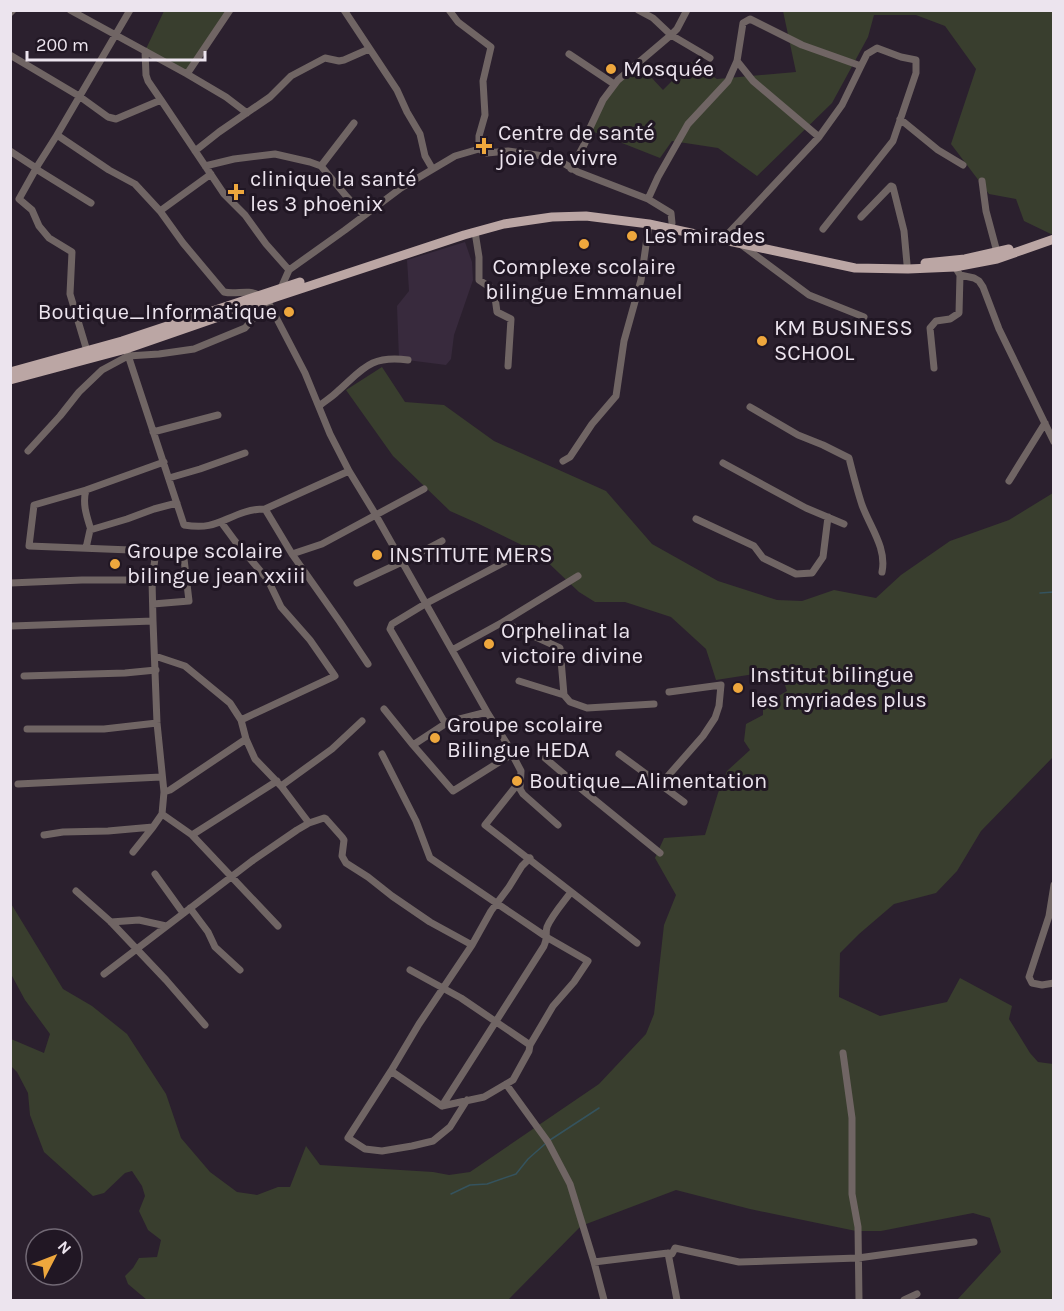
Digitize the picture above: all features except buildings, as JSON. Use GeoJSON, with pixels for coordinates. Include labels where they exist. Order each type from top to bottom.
{"type":"FeatureCollection","features":[{"type":"Feature","properties":{"kind":"main road"},"geometry":{"type":"LineString","coordinates":[[10,380],[127,353],[251,305],[281,288],[465,228],[547,212],[580,210],[672,223],[855,268],[957,271],[1053,239]]}},
{"type":"Feature","properties":{"kind":"main road"},"geometry":{"type":"LineString","coordinates":[[10,372],[122,341],[475,232],[504,224],[552,217],[586,216],[649,224],[741,244],[842,261],[907,264],[965,258],[1012,249],[1053,233]]}},
{"type":"Feature","properties":{"kind":"street"},"geometry":{"type":"LineString","coordinates":[[70,10],[187,74],[247,112]]}},
{"type":"Feature","properties":{"kind":"street"},"geometry":{"type":"LineString","coordinates":[[20,199],[130,10]]}},
{"type":"Feature","properties":{"kind":"street"},"geometry":{"type":"LineString","coordinates":[[187,74],[230,10]]}},
{"type":"Feature","properties":{"kind":"street"},"geometry":{"type":"LineString","coordinates":[[344,10],[397,90],[420,134],[425,156],[432,168]]}},
{"type":"Feature","properties":{"kind":"street"},"geometry":{"type":"LineString","coordinates":[[638,10],[653,18],[671,35],[710,58]]}},
{"type":"Feature","properties":{"kind":"street"},"geometry":{"type":"LineString","coordinates":[[572,169],[603,100],[614,84],[671,35],[683,20],[687,10]]}},
{"type":"Feature","properties":{"kind":"street"},"geometry":{"type":"LineString","coordinates":[[450,11],[458,22],[490,47],[483,81],[485,115],[480,131],[479,149]]}},
{"type":"Feature","properties":{"kind":"street"},"geometry":{"type":"LineString","coordinates":[[648,199],[688,124],[728,81],[737,61],[743,23],[750,20],[802,45],[861,66]]}},
{"type":"Feature","properties":{"kind":"street"},"geometry":{"type":"LineString","coordinates":[[726,236],[819,137],[843,105],[867,54],[877,48],[916,60],[916,74],[893,141],[823,230]]}},
{"type":"Feature","properties":{"kind":"street"},"geometry":{"type":"LineString","coordinates":[[195,151],[270,97],[291,76],[322,59],[344,60],[369,49]]}},
{"type":"Feature","properties":{"kind":"street"},"geometry":{"type":"LineString","coordinates":[[146,51],[145,70],[148,81],[224,194],[245,215],[289,270]]}},
{"type":"Feature","properties":{"kind":"street"},"geometry":{"type":"LineString","coordinates":[[569,54],[614,84]]}},
{"type":"Feature","properties":{"kind":"street"},"geometry":{"type":"LineString","coordinates":[[10,55],[79,96],[108,117],[116,119],[161,100]]}},
{"type":"Feature","properties":{"kind":"street"},"geometry":{"type":"LineString","coordinates":[[737,61],[753,81],[819,137]]}},
{"type":"Feature","properties":{"kind":"street"},"geometry":{"type":"LineString","coordinates":[[900,119],[938,150],[963,165]]}},
{"type":"Feature","properties":{"kind":"street"},"geometry":{"type":"LineString","coordinates":[[321,166],[354,123]]}},
{"type":"Feature","properties":{"kind":"street"},"geometry":{"type":"LineString","coordinates":[[57,135],[109,170],[135,184],[224,292],[252,291],[263,297],[289,340],[330,434],[349,471],[509,747],[521,771],[520,789],[558,825]]}},
{"type":"Feature","properties":{"kind":"street"},"geometry":{"type":"LineString","coordinates":[[281,288],[289,270],[401,188],[455,156],[479,149],[487,153],[508,151],[537,154],[560,161],[572,169],[648,199],[671,213],[672,223]]}},
{"type":"Feature","properties":{"kind":"street"},"geometry":{"type":"LineString","coordinates":[[10,151],[91,203]]}},
{"type":"Feature","properties":{"kind":"street"},"geometry":{"type":"LineString","coordinates":[[205,166],[234,159],[275,154],[310,162],[321,166],[364,215]]}},
{"type":"Feature","properties":{"kind":"street"},"geometry":{"type":"LineString","coordinates":[[160,212],[211,174]]}},
{"type":"Feature","properties":{"kind":"street"},"geometry":{"type":"LineString","coordinates":[[982,181],[986,212],[997,252]]}},
{"type":"Feature","properties":{"kind":"street"},"geometry":{"type":"LineString","coordinates":[[861,217],[891,186],[893,187],[904,231],[907,264]]}},
{"type":"Feature","properties":{"kind":"street"},"geometry":{"type":"LineString","coordinates":[[10,199],[20,199],[32,210],[39,226],[49,238],[72,252],[70,294],[87,351]]}},
{"type":"Feature","properties":{"kind":"street"},"geometry":{"type":"LineString","coordinates":[[563,460],[570,457],[592,424],[616,396],[624,341],[641,280],[649,224]]}},
{"type":"Feature","properties":{"kind":"street"},"geometry":{"type":"LineString","coordinates":[[475,232],[479,257],[479,280],[494,290],[497,312],[511,319],[508,366]]}},
{"type":"Feature","properties":{"kind":"street"},"geometry":{"type":"LineString","coordinates":[[741,244],[809,295],[864,317]]}},
{"type":"Feature","properties":{"kind":"street"},"geometry":{"type":"LineString","coordinates":[[934,368],[930,328],[936,321],[950,319],[959,313],[957,271],[979,281],[983,287],[999,329],[1053,442]]}},
{"type":"Feature","properties":{"kind":"street"},"geometry":{"type":"LineString","coordinates":[[28,451],[78,392],[102,369],[127,353],[159,354],[194,349],[245,328],[254,318],[251,305]]}},
{"type":"Feature","properties":{"kind":"street"},"geometry":{"type":"LineString","coordinates":[[127,353],[184,525],[202,527],[245,512],[265,509],[349,471]]}},
{"type":"Feature","properties":{"kind":"street"},"geometry":{"type":"LineString","coordinates":[[319,406],[370,364],[383,359],[408,360]]}},
{"type":"Feature","properties":{"kind":"street"},"geometry":{"type":"LineString","coordinates":[[750,407],[806,439],[849,458],[862,503],[882,549],[882,572]]}},
{"type":"Feature","properties":{"kind":"street"},"geometry":{"type":"LineString","coordinates":[[153,432],[218,415]]}},
{"type":"Feature","properties":{"kind":"street"},"geometry":{"type":"LineString","coordinates":[[1009,481],[1045,423]]}},
{"type":"Feature","properties":{"kind":"street"},"geometry":{"type":"LineString","coordinates":[[169,478],[200,470],[245,453]]}},
{"type":"Feature","properties":{"kind":"street"},"geometry":{"type":"LineString","coordinates":[[133,852],[162,814],[164,792],[157,723],[153,621],[152,580],[156,551],[28,546],[34,505],[86,490],[164,462]]}},
{"type":"Feature","properties":{"kind":"street"},"geometry":{"type":"LineString","coordinates":[[723,463],[806,508],[844,524]]}},
{"type":"Feature","properties":{"kind":"street"},"geometry":{"type":"LineString","coordinates":[[292,554],[318,546],[424,489]]}},
{"type":"Feature","properties":{"kind":"street"},"geometry":{"type":"LineString","coordinates":[[86,490],[85,510],[91,530],[86,548]]}},
{"type":"Feature","properties":{"kind":"street"},"geometry":{"type":"LineString","coordinates":[[91,530],[177,502]]}},
{"type":"Feature","properties":{"kind":"street"},"geometry":{"type":"LineString","coordinates":[[265,509],[292,554],[368,664]]}},
{"type":"Feature","properties":{"kind":"street"},"geometry":{"type":"LineString","coordinates":[[696,519],[754,546],[763,558],[796,574],[812,573],[823,557],[828,517]]}},
{"type":"Feature","properties":{"kind":"street"},"geometry":{"type":"LineString","coordinates":[[221,522],[268,580],[281,607],[310,640],[335,676],[241,720]]}},
{"type":"Feature","properties":{"kind":"street"},"geometry":{"type":"LineString","coordinates":[[357,583],[442,541]]}},
{"type":"Feature","properties":{"kind":"street"},"geometry":{"type":"LineString","coordinates":[[445,723],[390,629],[392,624],[518,555]]}},
{"type":"Feature","properties":{"kind":"street"},"geometry":{"type":"LineString","coordinates":[[153,604],[189,601],[184,559]]}},
{"type":"Feature","properties":{"kind":"street"},"geometry":{"type":"LineString","coordinates":[[452,650],[578,576]]}},
{"type":"Feature","properties":{"kind":"street"},"geometry":{"type":"LineString","coordinates":[[10,583],[152,580]]}},
{"type":"Feature","properties":{"kind":"street"},"geometry":{"type":"LineString","coordinates":[[12,626],[153,621]]}},
{"type":"Feature","properties":{"kind":"street"},"geometry":{"type":"LineString","coordinates":[[503,622],[560,648],[564,695]]}},
{"type":"Feature","properties":{"kind":"street"},"geometry":{"type":"LineString","coordinates":[[155,656],[185,666],[230,703],[241,720],[255,759],[279,784],[309,823]]}},
{"type":"Feature","properties":{"kind":"street"},"geometry":{"type":"LineString","coordinates":[[24,676],[156,670]]}},
{"type":"Feature","properties":{"kind":"street"},"geometry":{"type":"LineString","coordinates":[[519,681],[564,695],[570,702],[586,708],[654,704]]}},
{"type":"Feature","properties":{"kind":"street"},"geometry":{"type":"LineString","coordinates":[[660,785],[703,736],[715,718],[721,685],[669,693]]}},
{"type":"Feature","properties":{"kind":"street"},"geometry":{"type":"LineString","coordinates":[[384,709],[453,790],[512,754]]}},
{"type":"Feature","properties":{"kind":"street"},"geometry":{"type":"LineString","coordinates":[[413,745],[445,723],[487,712]]}},
{"type":"Feature","properties":{"kind":"street"},"geometry":{"type":"LineString","coordinates":[[192,835],[332,750],[362,721]]}},
{"type":"Feature","properties":{"kind":"street"},"geometry":{"type":"LineString","coordinates":[[27,729],[104,729],[157,723]]}},
{"type":"Feature","properties":{"kind":"street"},"geometry":{"type":"LineString","coordinates":[[164,792],[246,739]]}},
{"type":"Feature","properties":{"kind":"street"},"geometry":{"type":"LineString","coordinates":[[382,754],[416,821],[430,858],[548,938],[588,961],[574,982],[553,1006],[513,1080],[484,1097],[442,1106],[391,1071]]}},
{"type":"Feature","properties":{"kind":"street"},"geometry":{"type":"LineString","coordinates":[[619,754],[684,802]]}},
{"type":"Feature","properties":{"kind":"street"},"geometry":{"type":"LineString","coordinates":[[545,758],[660,853]]}},
{"type":"Feature","properties":{"kind":"street"},"geometry":{"type":"LineString","coordinates":[[18,784],[161,777]]}},
{"type":"Feature","properties":{"kind":"street"},"geometry":{"type":"LineString","coordinates":[[520,781],[485,825],[637,943]]}},
{"type":"Feature","properties":{"kind":"street"},"geometry":{"type":"LineString","coordinates":[[162,814],[192,835],[278,926]]}},
{"type":"Feature","properties":{"kind":"street"},"geometry":{"type":"LineString","coordinates":[[104,974],[231,876],[297,830],[321,818],[326,819],[344,840],[342,856],[346,863],[368,876],[430,922],[472,945]]}},
{"type":"Feature","properties":{"kind":"street"},"geometry":{"type":"LineString","coordinates":[[44,835],[153,827]]}},
{"type":"Feature","properties":{"kind":"street"},"geometry":{"type":"LineString","coordinates":[[467,1100],[450,1127],[433,1141],[382,1151],[365,1149],[348,1137],[496,904],[530,858]]}},
{"type":"Feature","properties":{"kind":"street"},"geometry":{"type":"LineString","coordinates":[[155,874],[208,932],[215,947],[240,970]]}},
{"type":"Feature","properties":{"kind":"street"},"geometry":{"type":"LineString","coordinates":[[1053,885],[1048,916],[1029,977],[1032,983],[1053,983]]}},
{"type":"Feature","properties":{"kind":"street"},"geometry":{"type":"LineString","coordinates":[[76,891],[111,922],[205,1025]]}},
{"type":"Feature","properties":{"kind":"street"},"geometry":{"type":"LineString","coordinates":[[442,1106],[533,964],[548,938],[546,930],[549,923],[571,892]]}},
{"type":"Feature","properties":{"kind":"street"},"geometry":{"type":"LineString","coordinates":[[111,922],[139,920],[166,926]]}},
{"type":"Feature","properties":{"kind":"street"},"geometry":{"type":"LineString","coordinates":[[410,970],[497,1021],[530,1046]]}},
{"type":"Feature","properties":{"kind":"street"},"geometry":{"type":"LineString","coordinates":[[843,1053],[852,1118],[852,1194],[858,1227],[859,1300]]}},
{"type":"Feature","properties":{"kind":"street"},"geometry":{"type":"LineString","coordinates":[[506,1084],[548,1142],[570,1185],[604,1300]]}},
{"type":"Feature","properties":{"kind":"street"},"geometry":{"type":"LineString","coordinates":[[594,1262],[672,1254],[675,1248],[738,1262],[858,1258],[974,1242]]}},
{"type":"Feature","properties":{"kind":"street"},"geometry":{"type":"LineString","coordinates":[[668,1253],[677,1300]]}},
{"type":"Feature","properties":{"kind":"street"},"geometry":{"type":"LineString","coordinates":[[904,1300],[917,1294]]}},
{"type":"Feature","properties":{"kind":"shaded area"},"geometry":{"type":"Polygon","coordinates":[[[465,242],[472,262],[473,280],[454,335],[451,359],[446,365],[399,359],[397,306],[409,291],[407,260],[465,242]]]}},
{"type":"Feature","properties":{"kind":"green space"},"geometry":{"type":"Polygon","coordinates":[[[164,11],[230,11],[187,74],[145,51],[164,11]]]}},
{"type":"Feature","properties":{"kind":"green space"},"geometry":{"type":"Polygon","coordinates":[[[783,11],[1053,11],[1053,235],[1024,221],[1016,199],[989,194],[951,144],[976,69],[945,26],[916,15],[874,15],[868,37],[832,103],[757,176],[718,148],[672,141],[660,158],[589,130],[603,100],[638,63],[663,90],[691,62],[717,79],[796,72],[783,11]]]}},
{"type":"Feature","properties":{"kind":"green space"},"geometry":{"type":"Polygon","coordinates":[[[382,367],[405,402],[444,405],[494,441],[606,491],[652,544],[718,581],[777,600],[802,601],[834,590],[876,598],[901,575],[950,541],[1009,520],[1053,493],[1053,757],[981,831],[957,871],[936,893],[894,904],[840,953],[839,997],[880,1016],[947,1002],[960,978],[1012,1006],[1009,1019],[1030,1053],[1038,1062],[1053,1064],[1053,1300],[957,1300],[1001,1252],[990,1218],[973,1213],[881,1231],[856,1231],[750,1209],[676,1190],[581,1226],[508,1300],[147,1300],[128,1284],[125,1276],[139,1258],[157,1257],[161,1240],[148,1230],[139,1211],[145,1196],[142,1186],[132,1171],[125,1173],[104,1193],[93,1196],[44,1152],[30,1115],[28,1093],[17,1072],[11,1066],[11,1039],[44,1053],[50,1034],[25,1000],[11,974],[10,902],[63,989],[92,1006],[127,1034],[166,1094],[181,1138],[210,1172],[237,1192],[257,1195],[278,1187],[290,1187],[306,1146],[320,1165],[449,1175],[470,1172],[599,1084],[646,1034],[654,1014],[664,925],[676,895],[655,858],[664,838],[705,835],[727,771],[750,750],[744,741],[746,724],[763,715],[763,705],[787,691],[780,670],[716,680],[706,649],[671,617],[625,602],[595,602],[579,592],[538,553],[450,511],[393,456],[346,390],[382,367]]]}},
{"type":"Feature","properties":{"kind":"waterway"},"geometry":{"type":"LineString","coordinates":[[1040,593],[1054,592]]}},
{"type":"Feature","properties":{"kind":"waterway"},"geometry":{"type":"LineString","coordinates":[[550,1140],[599,1108]]}},
{"type":"Feature","properties":{"kind":"waterway"},"geometry":{"type":"LineString","coordinates":[[451,1194],[470,1185],[487,1184],[516,1174],[545,1144]]}},
{"type":"Feature","properties":{"kind":"place","name":"Mosquée"},"geometry":{"type":"Point","coordinates":[611,69]}},
{"type":"Feature","properties":{"kind":"place","name":"Centre de santé joie de vivre"},"geometry":{"type":"Point","coordinates":[484,146]}},
{"type":"Feature","properties":{"kind":"place","name":"clinique la santé les 3 phoenix"},"geometry":{"type":"Point","coordinates":[236,192]}},
{"type":"Feature","properties":{"kind":"place","name":"Les mirades"},"geometry":{"type":"Point","coordinates":[632,236]}},
{"type":"Feature","properties":{"kind":"place","name":"Complexe scolaire bilingue Emmanuel"},"geometry":{"type":"Point","coordinates":[584,244]}},
{"type":"Feature","properties":{"kind":"place","name":"Boutique_Informatique"},"geometry":{"type":"Point","coordinates":[289,312]}},
{"type":"Feature","properties":{"kind":"place","name":"KM BUSINESS SCHOOL"},"geometry":{"type":"Point","coordinates":[762,341]}},
{"type":"Feature","properties":{"kind":"place","name":"INSTITUTE MERS"},"geometry":{"type":"Point","coordinates":[377,555]}},
{"type":"Feature","properties":{"kind":"place","name":"Groupe scolaire bilingue jean xxiii"},"geometry":{"type":"Point","coordinates":[115,564]}},
{"type":"Feature","properties":{"kind":"place","name":"Orphelinat la victoire divine"},"geometry":{"type":"Point","coordinates":[489,644]}},
{"type":"Feature","properties":{"kind":"place","name":"Institut bilingue les myriades plus"},"geometry":{"type":"Point","coordinates":[738,688]}},
{"type":"Feature","properties":{"kind":"place","name":"Groupe scolaire Bilingue HEDA"},"geometry":{"type":"Point","coordinates":[435,738]}},
{"type":"Feature","properties":{"kind":"place","name":"Boutique_Alimentation"},"geometry":{"type":"Point","coordinates":[517,781]}}]}
